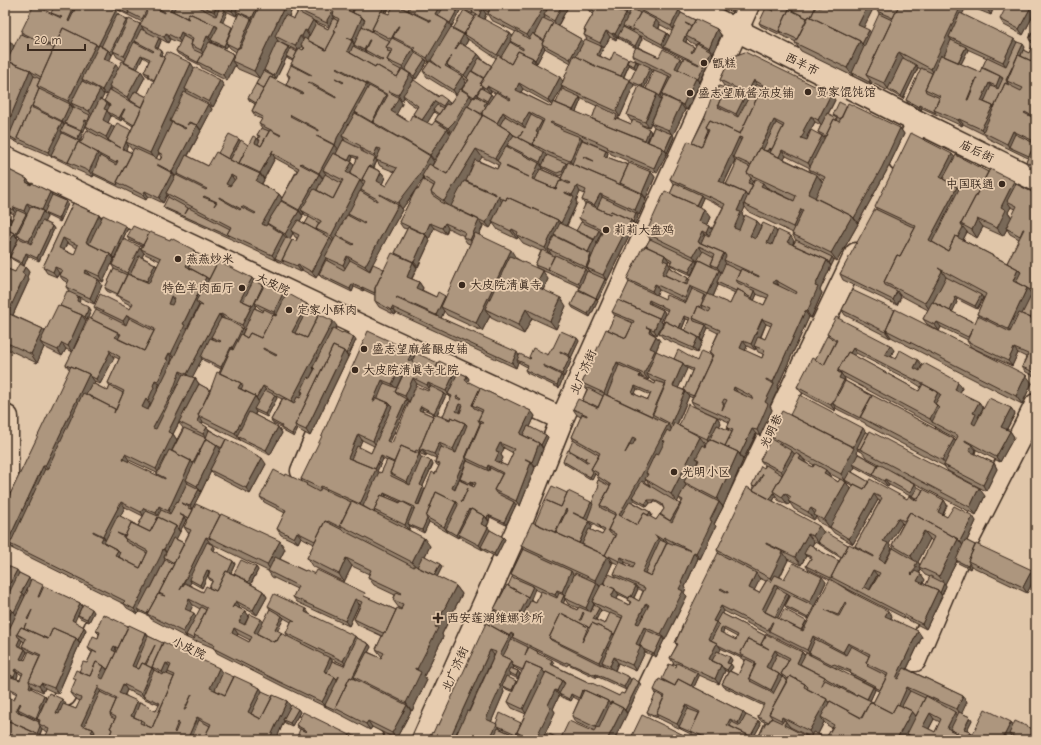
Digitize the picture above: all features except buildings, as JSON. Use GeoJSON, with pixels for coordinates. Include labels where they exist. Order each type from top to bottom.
{"type":"FeatureCollection","features":[{"type":"Feature","properties":{"kind":"street","name":"西羊市"},"geometry":{"type":"LineString","coordinates":[[687,5],[918,122]]}},
{"type":"Feature","properties":{"kind":"street","name":"北广济街"},"geometry":{"type":"LineString","coordinates":[[423,740],[522,519],[562,419],[748,5]]}},
{"type":"Feature","properties":{"kind":"street"},"geometry":{"type":"LineString","coordinates":[[891,180],[918,122]]}},
{"type":"Feature","properties":{"kind":"street","name":"庙后街"},"geometry":{"type":"LineString","coordinates":[[918,122],[1036,180]]}},
{"type":"Feature","properties":{"kind":"street","name":"大皮院"},"geometry":{"type":"LineString","coordinates":[[5,158],[562,419]]}},
{"type":"Feature","properties":{"kind":"street","name":"光明巷"},"geometry":{"type":"LineString","coordinates":[[624,740],[864,237]]}},
{"type":"Feature","properties":{"kind":"street"},"geometry":{"type":"LineString","coordinates":[[212,282],[223,260]]}},
{"type":"Feature","properties":{"kind":"street"},"geometry":{"type":"LineString","coordinates":[[302,471],[363,327]]}},
{"type":"Feature","properties":{"kind":"street"},"geometry":{"type":"LineString","coordinates":[[914,660],[956,563],[1036,405]]}},
{"type":"Feature","properties":{"kind":"street"},"geometry":{"type":"LineString","coordinates":[[5,416],[7,417],[7,478],[5,483]]}},
{"type":"Feature","properties":{"kind":"street","name":"小皮院"},"geometry":{"type":"LineString","coordinates":[[5,556],[373,740]]}},
{"type":"Feature","properties":{"kind":"street"},"geometry":{"type":"LineString","coordinates":[[65,695],[105,607]]}},
{"type":"Feature","properties":{"kind":"street"},"geometry":{"type":"LineString","coordinates":[[637,711],[692,740]]}},
{"type":"Feature","properties":{"kind":"place","name":"甑糕"},"geometry":{"type":"Point","coordinates":[704,63]}},
{"type":"Feature","properties":{"kind":"place","name":"贾家馄饨馆"},"geometry":{"type":"Point","coordinates":[808,92]}},
{"type":"Feature","properties":{"kind":"place","name":"盛志望麻酱凉皮铺"},"geometry":{"type":"Point","coordinates":[690,93]}},
{"type":"Feature","properties":{"kind":"place","name":"中国联通"},"geometry":{"type":"Point","coordinates":[1002,184]}},
{"type":"Feature","properties":{"kind":"place","name":"莉莉大盘鸡"},"geometry":{"type":"Point","coordinates":[606,230]}},
{"type":"Feature","properties":{"kind":"place","name":"燕燕炒米"},"geometry":{"type":"Point","coordinates":[178,259]}},
{"type":"Feature","properties":{"kind":"place","name":"大皮院清真寺"},"geometry":{"type":"Point","coordinates":[462,285]}},
{"type":"Feature","properties":{"kind":"place","name":"特色羊肉面厅"},"geometry":{"type":"Point","coordinates":[242,288]}},
{"type":"Feature","properties":{"kind":"place","name":"定家小酥肉"},"geometry":{"type":"Point","coordinates":[289,310]}},
{"type":"Feature","properties":{"kind":"place","name":"盛志望麻酱酿皮铺"},"geometry":{"type":"Point","coordinates":[364,349]}},
{"type":"Feature","properties":{"kind":"place","name":"大皮院清真寺北院"},"geometry":{"type":"Point","coordinates":[355,370]}},
{"type":"Feature","properties":{"kind":"place","name":"光明小区"},"geometry":{"type":"Point","coordinates":[674,472]}},
{"type":"Feature","properties":{"kind":"place","name":"西安莲湖维娜诊所"},"geometry":{"type":"Point","coordinates":[438,618]}}]}
